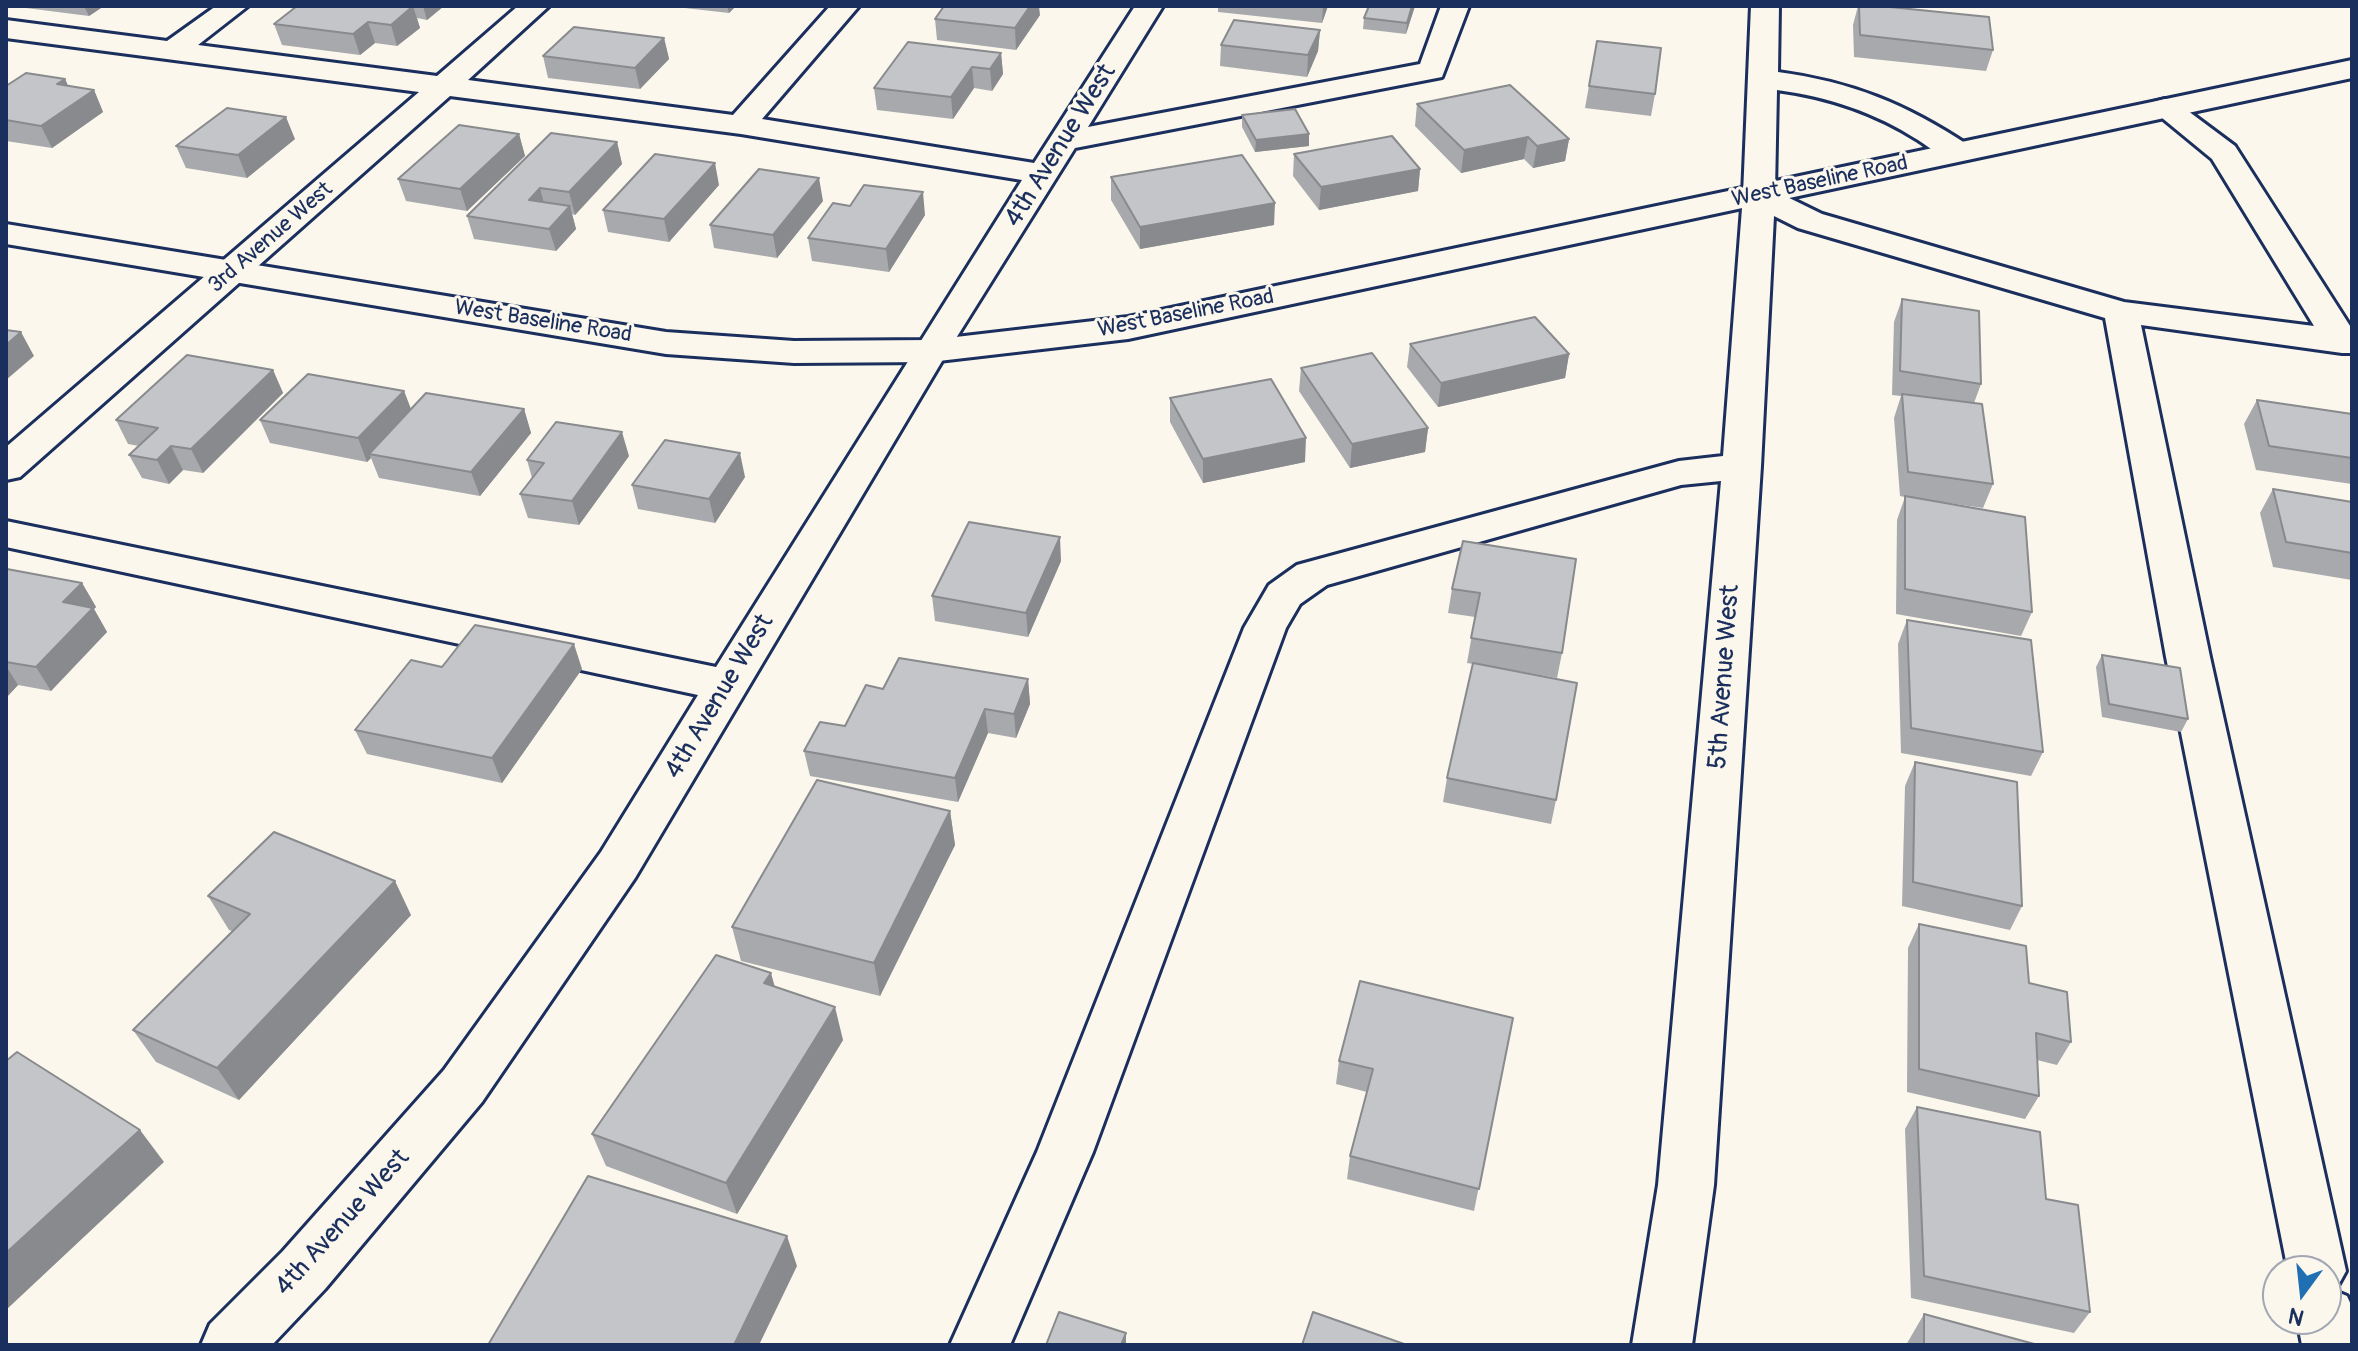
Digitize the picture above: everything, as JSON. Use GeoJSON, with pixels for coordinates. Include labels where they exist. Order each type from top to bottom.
{"type":"FeatureCollection","features":[{"type":"Feature","properties":{"kind":"street"},"geometry":{"type":"LineString","coordinates":[[172,51],[234,6]]}},
{"type":"Feature","properties":{"kind":"street","name":"3rd Avenue West"},"geometry":{"type":"LineString","coordinates":[[6,468],[535,6]]}},
{"type":"Feature","properties":{"kind":"street"},"geometry":{"type":"LineString","coordinates":[[741,125],[845,6]]}},
{"type":"Feature","properties":{"kind":"street","name":"4th Avenue West"},"geometry":{"type":"LineString","coordinates":[[231,1345],[304,1270],[463,1086],[618,865],[930,351],[1149,6]]}},
{"type":"Feature","properties":{"kind":"street"},"geometry":{"type":"LineString","coordinates":[[6,29],[741,125],[1055,157],[1432,71],[1455,6]]}},
{"type":"Feature","properties":{"kind":"street","name":"5th Avenue West"},"geometry":{"type":"LineString","coordinates":[[1662,1345],[1686,1185],[1742,466],[1759,195],[1765,6]]}},
{"type":"Feature","properties":{"kind":"street","name":"West Baseline Road"},"geometry":{"type":"LineString","coordinates":[[6,234],[666,343],[794,352],[930,351],[1128,328],[2352,69]]}},
{"type":"Feature","properties":{"kind":"street"},"geometry":{"type":"LineString","coordinates":[[1762,79],[1838,90],[1872,101],[1910,119],[1957,152]]}},
{"type":"Feature","properties":{"kind":"street"},"geometry":{"type":"LineString","coordinates":[[2165,108],[2224,153],[2347,342]]}},
{"type":"Feature","properties":{"kind":"street"},"geometry":{"type":"LineString","coordinates":[[1759,195],[1810,221],[2121,312],[2347,342]]}},
{"type":"Feature","properties":{"kind":"street"},"geometry":{"type":"LineString","coordinates":[[2121,312],[2188,657],[2314,1255]]}},
{"type":"Feature","properties":{"kind":"street"},"geometry":{"type":"LineString","coordinates":[[980,1345],[1065,1152],[1265,628],[1284,595],[1312,575],[1366,558],[1679,473],[1742,466]]}},
{"type":"Feature","properties":{"kind":"street"},"geometry":{"type":"LineString","coordinates":[[6,534],[727,685]]}},
{"type":"Feature","properties":{"kind":"building"},"geometry":{"type":"Polygon","coordinates":[[[297,6],[413,6],[391,25],[368,22],[353,34],[274,24],[297,6]]]}},
{"type":"Feature","properties":{"kind":"building"},"geometry":{"type":"Polygon","coordinates":[[[944,6],[1030,6],[1015,28],[935,19],[944,6]]]}},
{"type":"Feature","properties":{"kind":"building"},"geometry":{"type":"Polygon","coordinates":[[[1369,6],[1412,6],[1407,23],[1364,18],[1369,6]]]}},
{"type":"Feature","properties":{"kind":"building"},"geometry":{"type":"Polygon","coordinates":[[[1859,6],[1989,17],[1993,50],[1860,35],[1859,6]]]}},
{"type":"Feature","properties":{"kind":"building"},"geometry":{"type":"Polygon","coordinates":[[[1234,20],[1320,30],[1308,55],[1221,45],[1234,20]]]}},
{"type":"Feature","properties":{"kind":"building"},"geometry":{"type":"Polygon","coordinates":[[[574,27],[664,38],[635,68],[543,56],[574,27]]]}},
{"type":"Feature","properties":{"kind":"building"},"geometry":{"type":"Polygon","coordinates":[[[1597,41],[1661,48],[1655,94],[1589,86],[1597,41]]]}},
{"type":"Feature","properties":{"kind":"building"},"geometry":{"type":"Polygon","coordinates":[[[908,42],[1001,53],[990,69],[972,67],[951,97],[874,88],[908,42]]]}},
{"type":"Feature","properties":{"kind":"building"},"geometry":{"type":"Polygon","coordinates":[[[26,73],[65,79],[57,84],[94,90],[41,126],[6,120],[6,86],[26,73]]]}},
{"type":"Feature","properties":{"kind":"building"},"geometry":{"type":"Polygon","coordinates":[[[1510,85],[1569,139],[1537,146],[1528,137],[1464,150],[1417,104],[1510,85]]]}},
{"type":"Feature","properties":{"kind":"building"},"geometry":{"type":"Polygon","coordinates":[[[227,108],[286,117],[238,155],[176,146],[227,108]]]}},
{"type":"Feature","properties":{"kind":"building"},"geometry":{"type":"Polygon","coordinates":[[[1295,109],[1309,134],[1256,140],[1242,115],[1295,109]]]}},
{"type":"Feature","properties":{"kind":"building"},"geometry":{"type":"Polygon","coordinates":[[[459,125],[519,134],[460,189],[398,179],[459,125]]]}},
{"type":"Feature","properties":{"kind":"building"},"geometry":{"type":"Polygon","coordinates":[[[551,133],[617,142],[569,192],[540,188],[529,200],[570,206],[549,229],[467,216],[551,133]]]}},
{"type":"Feature","properties":{"kind":"building"},"geometry":{"type":"Polygon","coordinates":[[[1392,136],[1420,169],[1321,187],[1294,154],[1392,136]]]}},
{"type":"Feature","properties":{"kind":"building"},"geometry":{"type":"Polygon","coordinates":[[[655,154],[715,163],[664,219],[603,210],[655,154]]]}},
{"type":"Feature","properties":{"kind":"building"},"geometry":{"type":"Polygon","coordinates":[[[1242,155],[1275,203],[1140,227],[1111,177],[1242,155]]]}},
{"type":"Feature","properties":{"kind":"building"},"geometry":{"type":"Polygon","coordinates":[[[759,169],[819,178],[773,235],[710,225],[759,169]]]}},
{"type":"Feature","properties":{"kind":"building"},"geometry":{"type":"Polygon","coordinates":[[[864,185],[923,192],[886,249],[808,238],[833,203],[850,206],[864,185]]]}},
{"type":"Feature","properties":{"kind":"building"},"geometry":{"type":"Polygon","coordinates":[[[1902,299],[1979,311],[1981,384],[1900,371],[1902,299]]]}},
{"type":"Feature","properties":{"kind":"building"},"geometry":{"type":"Polygon","coordinates":[[[1535,317],[1569,354],[1441,383],[1410,344],[1535,317]]]}},
{"type":"Feature","properties":{"kind":"building"},"geometry":{"type":"Polygon","coordinates":[[[6,330],[21,332],[6,345],[6,330]]]}},
{"type":"Feature","properties":{"kind":"building"},"geometry":{"type":"Polygon","coordinates":[[[1372,353],[1428,428],[1352,444],[1301,368],[1372,353]]]}},
{"type":"Feature","properties":{"kind":"building"},"geometry":{"type":"Polygon","coordinates":[[[187,355],[273,370],[191,449],[171,446],[157,460],[129,455],[158,428],[116,420],[187,355]]]}},
{"type":"Feature","properties":{"kind":"building"},"geometry":{"type":"Polygon","coordinates":[[[308,374],[404,391],[358,438],[260,420],[308,374]]]}},
{"type":"Feature","properties":{"kind":"building"},"geometry":{"type":"Polygon","coordinates":[[[1271,379],[1306,438],[1203,459],[1170,398],[1271,379]]]}},
{"type":"Feature","properties":{"kind":"building"},"geometry":{"type":"Polygon","coordinates":[[[426,393],[524,409],[471,472],[369,454],[426,393]]]}},
{"type":"Feature","properties":{"kind":"building"},"geometry":{"type":"Polygon","coordinates":[[[1902,394],[1982,404],[1993,484],[1908,472],[1902,394]]]}},
{"type":"Feature","properties":{"kind":"building"},"geometry":{"type":"Polygon","coordinates":[[[2257,400],[2352,414],[2352,458],[2269,446],[2257,400]]]}},
{"type":"Feature","properties":{"kind":"building"},"geometry":{"type":"Polygon","coordinates":[[[556,422],[622,432],[572,501],[520,494],[544,463],[527,460],[556,422]]]}},
{"type":"Feature","properties":{"kind":"building"},"geometry":{"type":"Polygon","coordinates":[[[665,440],[740,453],[709,499],[632,485],[665,440]]]}},
{"type":"Feature","properties":{"kind":"building"},"geometry":{"type":"Polygon","coordinates":[[[2273,489],[2352,502],[2352,553],[2286,542],[2273,489]]]}},
{"type":"Feature","properties":{"kind":"building"},"geometry":{"type":"Polygon","coordinates":[[[1905,496],[2025,517],[2032,612],[1905,589],[1905,496]]]}},
{"type":"Feature","properties":{"kind":"building"},"geometry":{"type":"Polygon","coordinates":[[[969,522],[1060,537],[1026,613],[932,596],[969,522]]]}},
{"type":"Feature","properties":{"kind":"building"},"geometry":{"type":"Polygon","coordinates":[[[1463,541],[1576,559],[1562,653],[1471,638],[1480,593],[1452,589],[1463,541]]]}},
{"type":"Feature","properties":{"kind":"building"},"geometry":{"type":"Polygon","coordinates":[[[7,569],[82,583],[63,602],[93,608],[36,667],[6,662],[7,569]]]}},
{"type":"Feature","properties":{"kind":"building"},"geometry":{"type":"Polygon","coordinates":[[[1907,620],[2031,640],[2043,752],[1911,728],[1907,620]]]}},
{"type":"Feature","properties":{"kind":"building"},"geometry":{"type":"Polygon","coordinates":[[[475,625],[574,644],[492,758],[355,730],[411,660],[442,667],[475,625]]]}},
{"type":"Feature","properties":{"kind":"building"},"geometry":{"type":"Polygon","coordinates":[[[2102,655],[2180,668],[2188,719],[2109,704],[2102,655]]]}},
{"type":"Feature","properties":{"kind":"building"},"geometry":{"type":"Polygon","coordinates":[[[899,658],[1028,679],[1014,714],[985,709],[955,778],[804,751],[820,722],[845,726],[866,685],[883,689],[899,658]]]}},
{"type":"Feature","properties":{"kind":"building"},"geometry":{"type":"Polygon","coordinates":[[[1473,663],[1577,683],[1556,800],[1447,778],[1473,663]]]}},
{"type":"Feature","properties":{"kind":"building"},"geometry":{"type":"Polygon","coordinates":[[[1915,762],[2017,782],[2022,906],[1913,882],[1915,762]]]}},
{"type":"Feature","properties":{"kind":"building"},"geometry":{"type":"Polygon","coordinates":[[[817,780],[950,811],[874,963],[732,927],[817,780]]]}},
{"type":"Feature","properties":{"kind":"building"},"geometry":{"type":"Polygon","coordinates":[[[274,832],[395,881],[217,1068],[133,1030],[250,914],[208,896],[274,832]]]}},
{"type":"Feature","properties":{"kind":"building"},"geometry":{"type":"Polygon","coordinates":[[[1919,924],[2026,946],[2029,983],[2067,992],[2071,1042],[2036,1033],[2039,1096],[1919,1069],[1919,924]]]}},
{"type":"Feature","properties":{"kind":"building"},"geometry":{"type":"Polygon","coordinates":[[[716,955],[771,973],[764,983],[835,1007],[726,1183],[592,1134],[716,955]]]}},
{"type":"Feature","properties":{"kind":"building"},"geometry":{"type":"Polygon","coordinates":[[[1360,981],[1513,1018],[1479,1189],[1350,1156],[1373,1069],[1339,1061],[1360,981]]]}},
{"type":"Feature","properties":{"kind":"building"},"geometry":{"type":"Polygon","coordinates":[[[17,1052],[140,1130],[6,1253],[6,1061],[17,1052]]]}},
{"type":"Feature","properties":{"kind":"building"},"geometry":{"type":"Polygon","coordinates":[[[1917,1107],[2040,1132],[2046,1199],[2078,1205],[2090,1312],[1924,1276],[1917,1107]]]}},
{"type":"Feature","properties":{"kind":"building"},"geometry":{"type":"Polygon","coordinates":[[[588,1176],[787,1236],[734,1345],[488,1345],[588,1176]]]}},
{"type":"Feature","properties":{"kind":"building"},"geometry":{"type":"Polygon","coordinates":[[[1059,1312],[1126,1333],[1121,1345],[1046,1345],[1059,1312]]]}},
{"type":"Feature","properties":{"kind":"building"},"geometry":{"type":"Polygon","coordinates":[[[1313,1312],[1407,1345],[1302,1345],[1313,1312]]]}},
{"type":"Feature","properties":{"kind":"building"},"geometry":{"type":"Polygon","coordinates":[[[1924,1314],[2038,1345],[1924,1345],[1924,1314]]]}}]}
